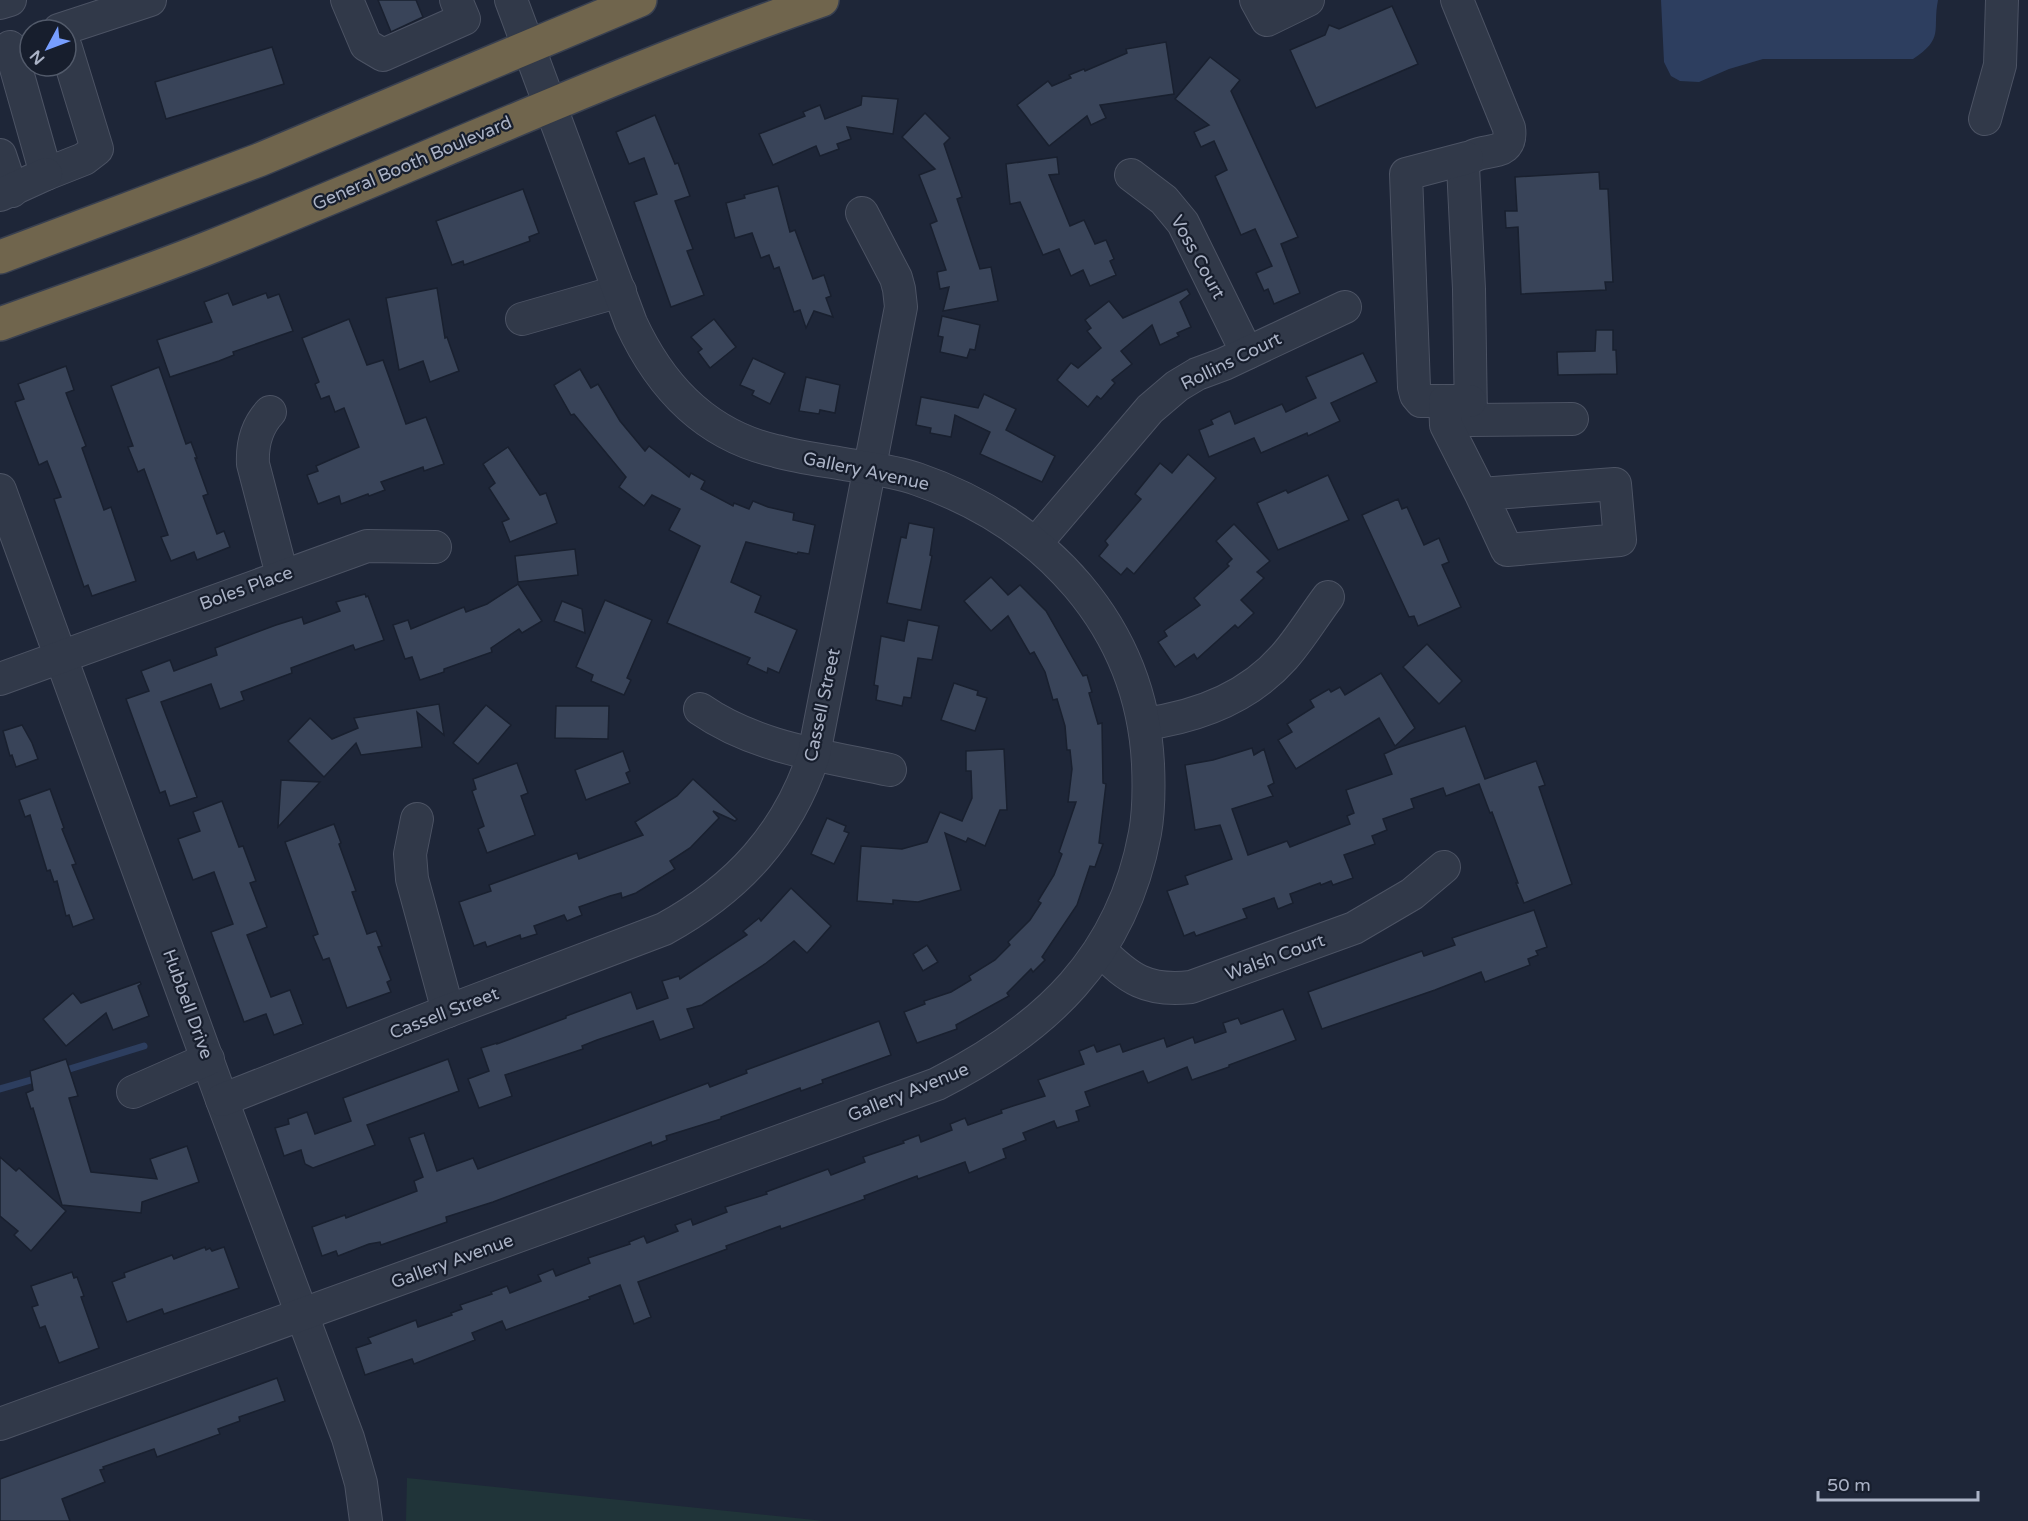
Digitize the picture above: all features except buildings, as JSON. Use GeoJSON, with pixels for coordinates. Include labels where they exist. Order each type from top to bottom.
{"type":"FeatureCollection","features":[{"type":"Feature","properties":{"kind":"highway"},"geometry":{"type":"LineString","coordinates":[[0,257],[259,160],[640,0]]}},
{"type":"Feature","properties":{"kind":"highway","name":"General Booth Boulevard"},"geometry":{"type":"LineString","coordinates":[[0,324],[212,246],[753,24],[822,0]]}},
{"type":"Feature","properties":{"kind":"street"},"geometry":{"type":"LineString","coordinates":[[0,3],[10,0]]}},
{"type":"Feature","properties":{"kind":"street"},"geometry":{"type":"LineString","coordinates":[[78,24],[150,0]]}},
{"type":"Feature","properties":{"kind":"street"},"geometry":{"type":"LineString","coordinates":[[347,0],[366,45],[383,55],[464,19],[456,0]]}},
{"type":"Feature","properties":{"kind":"street","name":"Gallery Avenue"},"geometry":{"type":"LineString","coordinates":[[3,1414],[302,1315],[937,1084],[977,1064],[1015,1038],[1058,1001],[1100,950],[1120,913],[1141,854],[1147,824],[1149,785],[1144,724],[1130,675],[1119,648],[1100,614],[1076,582],[1035,543],[999,517],[962,496],[914,477],[774,451],[744,441],[715,426],[684,403],[666,384],[644,352],[511,0]]}},
{"type":"Feature","properties":{"kind":"street"},"geometry":{"type":"LineString","coordinates":[[1256,0],[1267,20],[1308,0]]}},
{"type":"Feature","properties":{"kind":"street"},"geometry":{"type":"LineString","coordinates":[[1457,0],[1509,128],[1510,136],[1507,144],[1499,151],[1475,154],[1406,174],[1414,387],[1420,401],[1458,401]]}},
{"type":"Feature","properties":{"kind":"street"},"geometry":{"type":"LineString","coordinates":[[1985,119],[2000,65],[2011,10]]}},
{"type":"Feature","properties":{"kind":"street"},"geometry":{"type":"LineString","coordinates":[[13,45],[46,174]]}},
{"type":"Feature","properties":{"kind":"street"},"geometry":{"type":"LineString","coordinates":[[0,155],[6,193],[84,159],[97,149],[75,78]]}},
{"type":"Feature","properties":{"kind":"street"},"geometry":{"type":"LineString","coordinates":[[1467,158],[1463,165],[1469,289],[1458,401],[1446,425],[1481,494]]}},
{"type":"Feature","properties":{"kind":"street","name":"Voss Court"},"geometry":{"type":"LineString","coordinates":[[1131,175],[1164,200],[1184,223],[1247,353]]}},
{"type":"Feature","properties":{"kind":"street","name":"Cassell Street"},"geometry":{"type":"LineString","coordinates":[[222,1100],[448,1011],[664,930],[715,898],[743,873],[772,838],[795,800],[814,754],[901,307],[896,278],[862,213]]}},
{"type":"Feature","properties":{"kind":"street"},"geometry":{"type":"LineString","coordinates":[[522,319],[620,291]]}},
{"type":"Feature","properties":{"kind":"street","name":"Rollins Court"},"geometry":{"type":"LineString","coordinates":[[1035,543],[1150,409],[1177,386],[1197,374],[1346,307]]}},
{"type":"Feature","properties":{"kind":"street"},"geometry":{"type":"LineString","coordinates":[[1458,401],[1471,420],[1572,419]]}},
{"type":"Feature","properties":{"kind":"street"},"geometry":{"type":"LineString","coordinates":[[270,412],[256,432],[252,450],[253,464],[282,575]]}},
{"type":"Feature","properties":{"kind":"street","name":"Hubbell Drive"},"geometry":{"type":"LineString","coordinates":[[0,490],[222,1100],[348,1438],[360,1483],[366,1521]]}},
{"type":"Feature","properties":{"kind":"street","name":"Boles Place"},"geometry":{"type":"LineString","coordinates":[[0,679],[367,546],[435,547]]}},
{"type":"Feature","properties":{"kind":"street"},"geometry":{"type":"LineString","coordinates":[[1144,724],[1177,719],[1205,710],[1243,691],[1284,657],[1328,597]]}},
{"type":"Feature","properties":{"kind":"street"},"geometry":{"type":"LineString","coordinates":[[700,709],[735,730],[767,743],[890,770]]}},
{"type":"Feature","properties":{"kind":"street"},"geometry":{"type":"LineString","coordinates":[[417,819],[410,854],[412,879],[448,1011]]}},
{"type":"Feature","properties":{"kind":"street","name":"Walsh Court"},"geometry":{"type":"LineString","coordinates":[[1100,950],[1120,971],[1138,981],[1174,989],[1191,987],[1354,928],[1412,894],[1444,867]]}},
{"type":"Feature","properties":{"kind":"street"},"geometry":{"type":"LineString","coordinates":[[133,1092],[208,1059]]}},
{"type":"Feature","properties":{"kind":"green space"},"geometry":{"type":"Polygon","coordinates":[[[407,1478],[824,1521],[406,1521],[407,1478]]]}},
{"type":"Feature","properties":{"kind":"water"},"geometry":{"type":"Polygon","coordinates":[[[1661,0],[1938,0],[1933,39],[1923,52],[1913,59],[1763,59],[1729,69],[1699,82],[1680,81],[1671,76],[1664,62],[1661,0]]]}},
{"type":"Feature","properties":{"kind":"waterway"},"geometry":{"type":"LineString","coordinates":[[63,1071],[144,1046]]}},
{"type":"Feature","properties":{"kind":"waterway"},"geometry":{"type":"LineString","coordinates":[[0,1089],[38,1078]]}}]}
